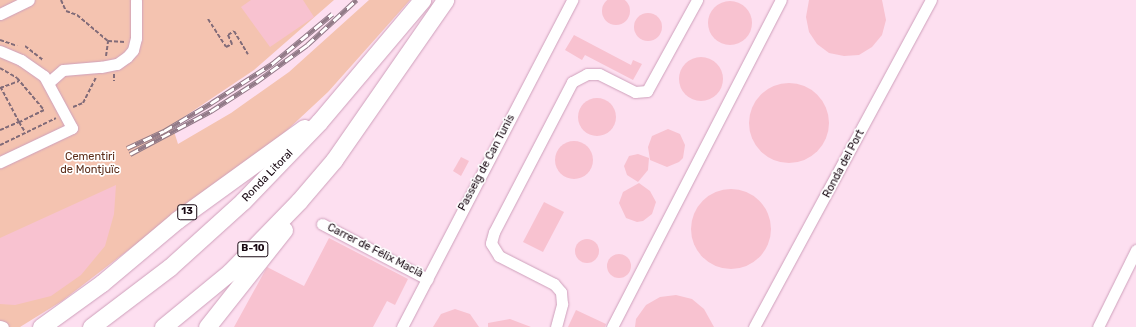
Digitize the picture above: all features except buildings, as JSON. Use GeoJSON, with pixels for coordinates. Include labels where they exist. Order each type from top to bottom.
{"type":"FeatureCollection","features":[{"type":"Feature","properties":{"kind":"highway","name":"Ronda Litoral"},"geometry":{"type":"LineString","coordinates":[[91,327],[139,292],[207,236],[285,158],[338,102],[422,0]]}},
{"type":"Feature","properties":{"kind":"highway","name":"B-10"},"geometry":{"type":"LineString","coordinates":[[163,327],[230,272],[261,241],[334,160],[445,0]]}},
{"type":"Feature","properties":{"kind":"highway","name":"13"},"geometry":{"type":"LineString","coordinates":[[41,327],[102,283],[177,220],[338,102]]}},
{"type":"Feature","properties":{"kind":"highway"},"geometry":{"type":"LineString","coordinates":[[207,327],[281,234],[334,160]]}},
{"type":"Feature","properties":{"kind":"street"},"geometry":{"type":"LineString","coordinates":[[0,14],[29,0]]}},
{"type":"Feature","properties":{"kind":"street"},"geometry":{"type":"LineString","coordinates":[[49,82],[63,70],[101,67],[117,64],[127,57],[133,50],[136,38],[136,0]]}},
{"type":"Feature","properties":{"kind":"street","name":"Passeig de Can Tunis"},"geometry":{"type":"LineString","coordinates":[[402,327],[572,0]]}},
{"type":"Feature","properties":{"kind":"street"},"geometry":{"type":"LineString","coordinates":[[556,327],[562,304],[561,292],[554,284],[499,256],[491,243],[494,232],[572,82],[587,74],[599,74],[635,92],[647,91],[697,0]]}},
{"type":"Feature","properties":{"kind":"street"},"geometry":{"type":"LineString","coordinates":[[612,327],[781,0]]}},
{"type":"Feature","properties":{"kind":"street","name":"Ronda del Port"},"geometry":{"type":"LineString","coordinates":[[754,327],[931,0]]}},
{"type":"Feature","properties":{"kind":"street"},"geometry":{"type":"LineString","coordinates":[[0,51],[21,60],[49,82],[72,128],[0,162]]}},
{"type":"Feature","properties":{"kind":"street","name":"Carrer de Félix Macià"},"geometry":{"type":"LineString","coordinates":[[322,224],[427,279]]}},
{"type":"Feature","properties":{"kind":"street"},"geometry":{"type":"LineString","coordinates":[[1098,327],[1136,250]]}},
{"type":"Feature","properties":{"kind":"street"},"geometry":{"type":"LineString","coordinates":[[1104,315],[1107,327]]}},
{"type":"Feature","properties":{"kind":"path"},"geometry":{"type":"LineString","coordinates":[[61,0],[66,11],[77,15],[108,42],[124,42]]}},
{"type":"Feature","properties":{"kind":"path"},"geometry":{"type":"LineString","coordinates":[[208,19],[226,47],[232,44],[228,34],[234,31],[248,54]]}},
{"type":"Feature","properties":{"kind":"path"},"geometry":{"type":"LineString","coordinates":[[10,42],[17,46]]}},
{"type":"Feature","properties":{"kind":"path"},"geometry":{"type":"LineString","coordinates":[[106,55],[108,42]]}},
{"type":"Feature","properties":{"kind":"path"},"geometry":{"type":"LineString","coordinates":[[25,46],[43,60]]}},
{"type":"Feature","properties":{"kind":"path"},"geometry":{"type":"LineString","coordinates":[[0,68],[17,78],[44,110],[0,130]]}},
{"type":"Feature","properties":{"kind":"path"},"geometry":{"type":"LineString","coordinates":[[17,78],[21,72]]}},
{"type":"Feature","properties":{"kind":"path"},"geometry":{"type":"LineString","coordinates":[[108,73],[114,72]]}},
{"type":"Feature","properties":{"kind":"path"},"geometry":{"type":"LineString","coordinates":[[78,105],[83,103],[96,80],[96,74]]}},
{"type":"Feature","properties":{"kind":"path"},"geometry":{"type":"LineString","coordinates":[[19,81],[1,87],[25,132]]}},
{"type":"Feature","properties":{"kind":"path"},"geometry":{"type":"LineString","coordinates":[[0,145],[57,118]]}},
{"type":"Feature","properties":{"kind":"green space","name":"Cementiri de Montjuïc"},"geometry":{"type":"Polygon","coordinates":[[[0,0],[334,0],[254,70],[172,125],[178,144],[231,113],[289,72],[369,0],[410,0],[328,92],[284,133],[200,195],[62,301],[20,327],[0,327],[0,0]]]}},
{"type":"Feature","properties":{"kind":"railway"},"geometry":{"type":"LineString","coordinates":[[130,154],[211,111],[256,82],[307,45],[356,0]]}},
{"type":"Feature","properties":{"kind":"railway"},"geometry":{"type":"LineString","coordinates":[[127,148],[164,131],[273,63],[332,14]]}}]}
